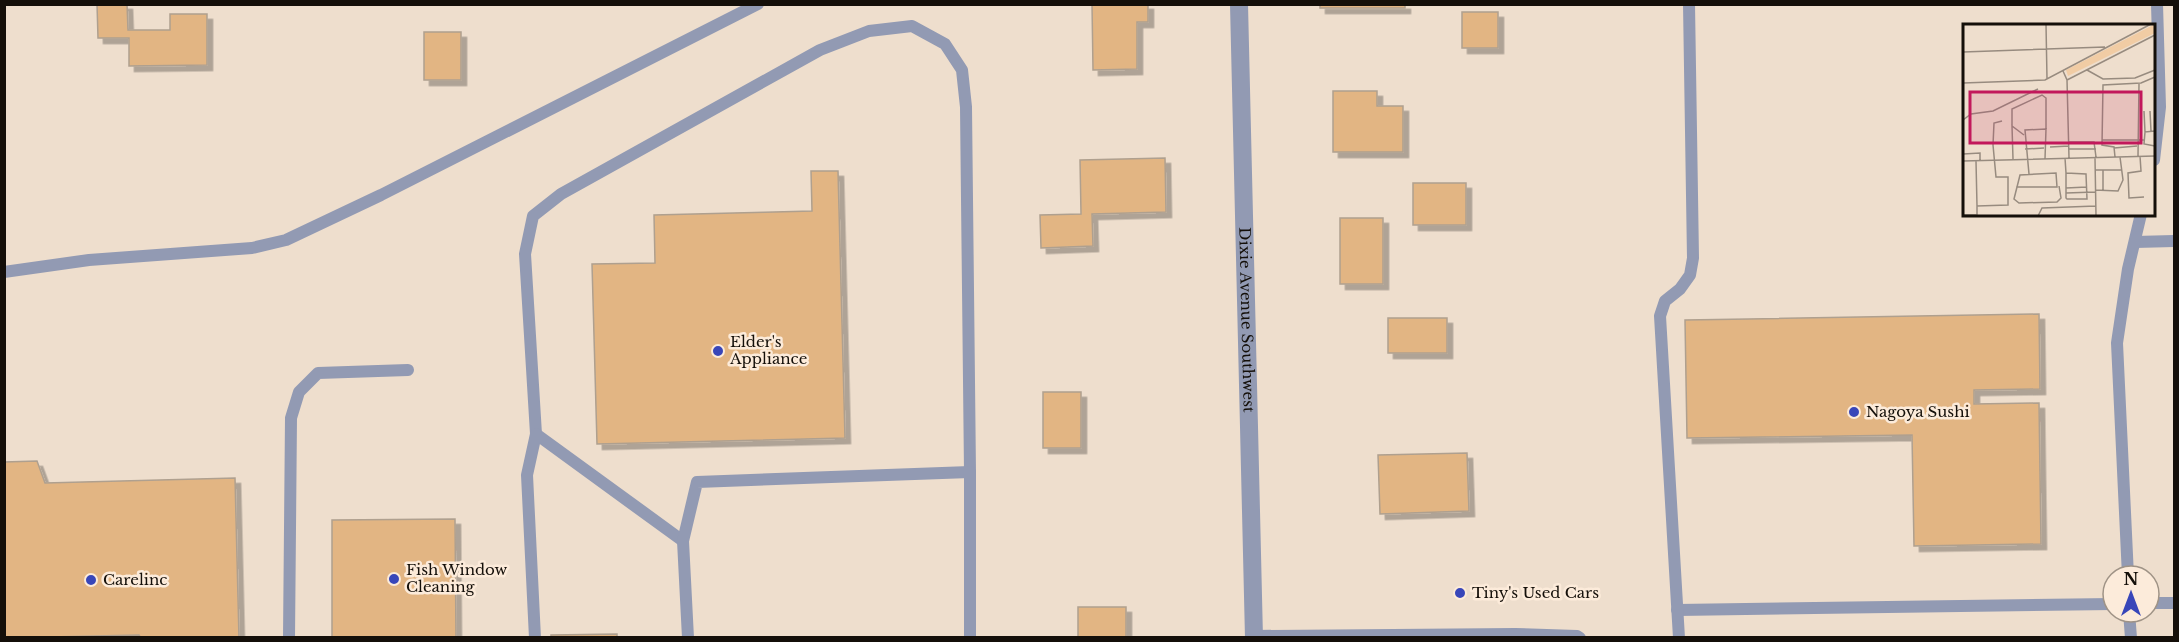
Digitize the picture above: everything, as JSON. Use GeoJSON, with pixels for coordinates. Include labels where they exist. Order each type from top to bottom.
{"type":"FeatureCollection","features":[{"type":"Feature","properties":{"kind":"street","name":"Dixie Avenue Southwest"},"geometry":{"type":"LineString","coordinates":[[1239,4],[1254,637]]}},
{"type":"Feature","properties":{"kind":"lane"},"geometry":{"type":"LineString","coordinates":[[8,270],[88,260],[252,248],[286,240],[381,195],[758,4]]}},
{"type":"Feature","properties":{"kind":"lane"},"geometry":{"type":"LineString","coordinates":[[1679,638],[1660,316],[1665,301],[1680,289],[1690,275],[1693,258],[1689,4]]}},
{"type":"Feature","properties":{"kind":"lane"},"geometry":{"type":"LineString","coordinates":[[2155,151],[2160,106],[2157,4]]}},
{"type":"Feature","properties":{"kind":"lane"},"geometry":{"type":"LineString","coordinates":[[535,638],[527,475],[536,434],[525,254],[533,216],[561,194],[820,50],[869,31],[912,26],[945,44],[962,70],[966,106],[970,638]]}},
{"type":"Feature","properties":{"kind":"lane"},"geometry":{"type":"LineString","coordinates":[[2127,564],[2117,343],[2128,269],[2141,216]]}},
{"type":"Feature","properties":{"kind":"lane"},"geometry":{"type":"LineString","coordinates":[[2135,242],[2175,241]]}},
{"type":"Feature","properties":{"kind":"lane"},"geometry":{"type":"LineString","coordinates":[[289,638],[291,418],[299,392],[318,373],[408,370]]}},
{"type":"Feature","properties":{"kind":"lane"},"geometry":{"type":"LineString","coordinates":[[536,434],[683,542]]}},
{"type":"Feature","properties":{"kind":"lane"},"geometry":{"type":"LineString","coordinates":[[688,638],[683,542],[698,482],[970,472]]}},
{"type":"Feature","properties":{"kind":"lane"},"geometry":{"type":"LineString","coordinates":[[1677,610],[2101,604]]}},
{"type":"Feature","properties":{"kind":"lane"},"geometry":{"type":"LineString","coordinates":[[1254,637],[1515,634],[1577,636],[1580,638]]}},
{"type":"Feature","properties":{"kind":"building"},"geometry":{"type":"Polygon","coordinates":[[[97,4],[127,4],[128,30],[170,30],[170,14],[207,14],[207,65],[129,66],[129,38],[98,38],[97,4]]]}},
{"type":"Feature","properties":{"kind":"building"},"geometry":{"type":"Polygon","coordinates":[[[1092,4],[1148,4],[1148,22],[1137,22],[1137,69],[1093,70],[1092,4]]]}},
{"type":"Feature","properties":{"kind":"building"},"geometry":{"type":"Polygon","coordinates":[[[1320,4],[1405,4],[1405,8],[1320,8],[1320,4]]]}},
{"type":"Feature","properties":{"kind":"building"},"geometry":{"type":"Polygon","coordinates":[[[1462,12],[1498,12],[1498,48],[1462,48],[1462,12]]]}},
{"type":"Feature","properties":{"kind":"building"},"geometry":{"type":"Polygon","coordinates":[[[424,32],[461,32],[461,80],[424,80],[424,32]]]}},
{"type":"Feature","properties":{"kind":"building"},"geometry":{"type":"Polygon","coordinates":[[[1333,91],[1377,91],[1377,106],[1403,106],[1403,152],[1333,152],[1333,91]]]}},
{"type":"Feature","properties":{"kind":"building"},"geometry":{"type":"Polygon","coordinates":[[[1165,158],[1166,212],[1092,214],[1093,246],[1041,248],[1040,215],[1081,214],[1080,160],[1165,158]]]}},
{"type":"Feature","properties":{"kind":"building","name":"Elder's Appliance"},"geometry":{"type":"Polygon","coordinates":[[[811,171],[838,171],[845,438],[597,444],[592,264],[655,263],[654,215],[812,211],[811,171]]]}},
{"type":"Feature","properties":{"kind":"building"},"geometry":{"type":"Polygon","coordinates":[[[1413,183],[1466,183],[1466,225],[1413,225],[1413,183]]]}},
{"type":"Feature","properties":{"kind":"building"},"geometry":{"type":"Polygon","coordinates":[[[1340,218],[1383,218],[1383,284],[1340,284],[1340,218]]]}},
{"type":"Feature","properties":{"kind":"building"},"geometry":{"type":"Polygon","coordinates":[[[2039,314],[2040,389],[1974,390],[1974,404],[2039,403],[2041,544],[1914,546],[1912,435],[1687,438],[1685,320],[2039,314]]]}},
{"type":"Feature","properties":{"kind":"building"},"geometry":{"type":"Polygon","coordinates":[[[1388,318],[1447,318],[1447,353],[1388,353],[1388,318]]]}},
{"type":"Feature","properties":{"kind":"building"},"geometry":{"type":"Polygon","coordinates":[[[1043,392],[1081,392],[1081,448],[1043,448],[1043,392]]]}},
{"type":"Feature","properties":{"kind":"building"},"geometry":{"type":"Polygon","coordinates":[[[1467,453],[1469,511],[1380,514],[1378,455],[1467,453]]]}},
{"type":"Feature","properties":{"kind":"building"},"geometry":{"type":"Polygon","coordinates":[[[37,461],[45,483],[235,478],[239,638],[141,638],[139,635],[4,638],[4,462],[37,461]]]}},
{"type":"Feature","properties":{"kind":"building","name":"Fish Window Cleaning"},"geometry":{"type":"Polygon","coordinates":[[[455,519],[456,638],[332,638],[332,520],[455,519]]]}},
{"type":"Feature","properties":{"kind":"building"},"geometry":{"type":"Polygon","coordinates":[[[1078,607],[1126,607],[1126,638],[1078,638],[1078,607]]]}},
{"type":"Feature","properties":{"kind":"building"},"geometry":{"type":"Polygon","coordinates":[[[617,634],[617,638],[551,638],[551,635],[617,634]]]}},
{"type":"Feature","properties":{"kind":"place","name":"Elder's Appliance"},"geometry":{"type":"Point","coordinates":[718,351]}},
{"type":"Feature","properties":{"kind":"place","name":"Nagoya Sushi"},"geometry":{"type":"Point","coordinates":[1854,412]}},
{"type":"Feature","properties":{"kind":"place","name":"Fish Window Cleaning"},"geometry":{"type":"Point","coordinates":[394,579]}},
{"type":"Feature","properties":{"kind":"place","name":"Carelinc"},"geometry":{"type":"Point","coordinates":[91,580]}},
{"type":"Feature","properties":{"kind":"place","name":"Tiny's Used Cars"},"geometry":{"type":"Point","coordinates":[1460,593]}}]}
